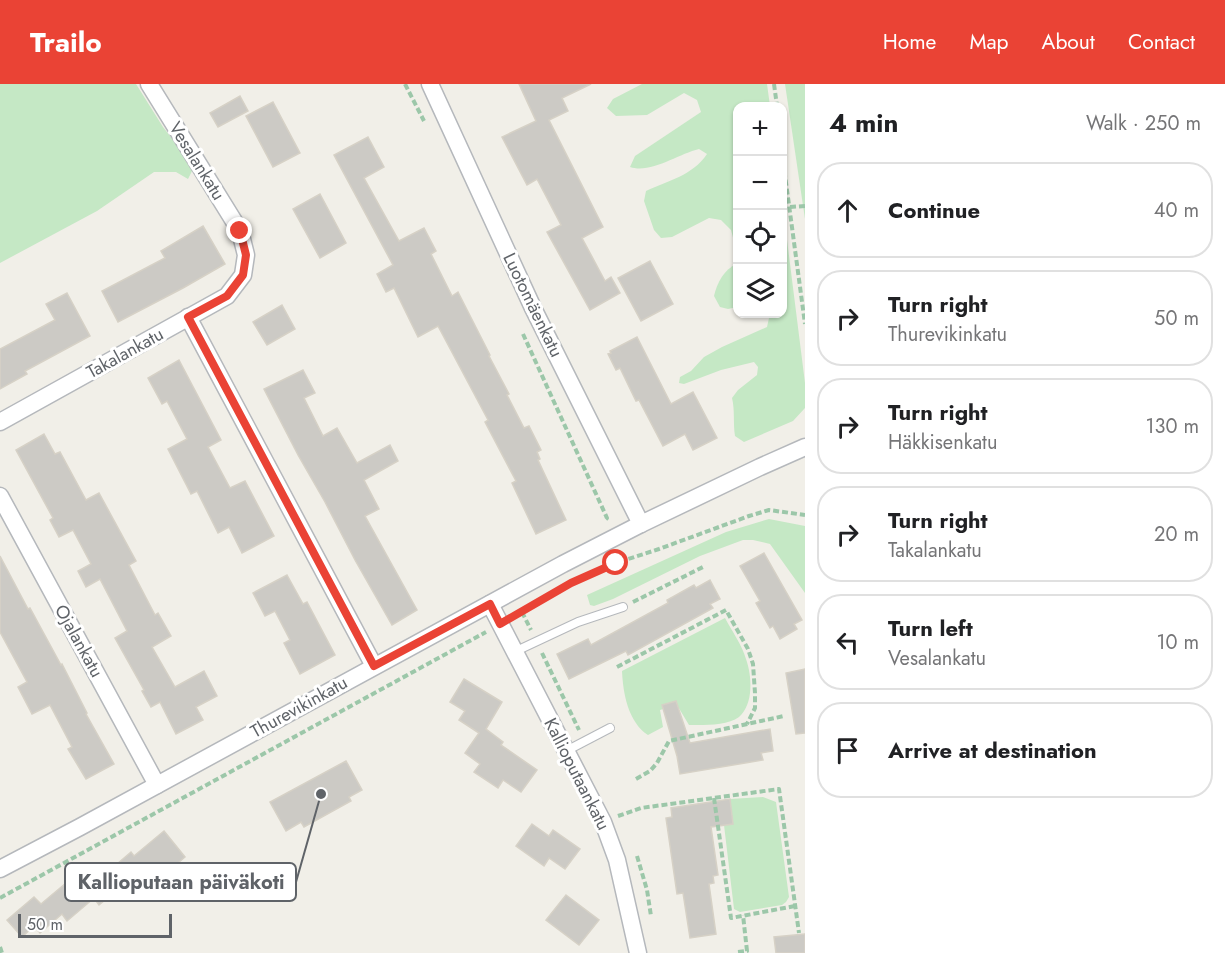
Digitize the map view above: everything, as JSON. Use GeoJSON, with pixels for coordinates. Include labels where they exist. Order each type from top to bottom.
{"type":"FeatureCollection","features":[{"type":"Feature","properties":{"kind":"street","name":"Vesalankatu"},"geometry":{"type":"LineString","coordinates":[[149,84],[240,231],[246,255],[243,275]]}},
{"type":"Feature","properties":{"kind":"street","name":"Luotomäenkatu"},"geometry":{"type":"LineString","coordinates":[[430,84],[533,308],[641,524]]}},
{"type":"Feature","properties":{"kind":"street","name":"Takalankatu"},"geometry":{"type":"LineString","coordinates":[[0,422],[227,296],[243,275]]}},
{"type":"Feature","properties":{"kind":"street"},"geometry":{"type":"LineString","coordinates":[[188,317],[374,666]]}},
{"type":"Feature","properties":{"kind":"street","name":"Thurevikinkatu"},"geometry":{"type":"LineString","coordinates":[[0,869],[563,564],[641,524],[805,447]]}},
{"type":"Feature","properties":{"kind":"street","name":"Thurevikinkatu"},"geometry":{"type":"LineString","coordinates":[[760,467],[805,454]]}},
{"type":"Feature","properties":{"kind":"street","name":"Ojalankatu"},"geometry":{"type":"LineString","coordinates":[[0,496],[157,785]]}},
{"type":"Feature","properties":{"kind":"street","name":"Kallioputaankatu"},"geometry":{"type":"LineString","coordinates":[[490,604],[603,822],[617,860],[638,953]]}},
{"type":"Feature","properties":{"kind":"lane"},"geometry":{"type":"LineString","coordinates":[[514,652],[578,622],[623,607]]}},
{"type":"Feature","properties":{"kind":"lane"},"geometry":{"type":"LineString","coordinates":[[566,751],[610,728]]}},
{"type":"Feature","properties":{"kind":"path"},"geometry":{"type":"LineString","coordinates":[[405,84],[428,128]]}},
{"type":"Feature","properties":{"kind":"path"},"geometry":{"type":"LineString","coordinates":[[774,84],[776,102]]}},
{"type":"Feature","properties":{"kind":"path"},"geometry":{"type":"LineString","coordinates":[[783,156],[805,324]]}},
{"type":"Feature","properties":{"kind":"path"},"geometry":{"type":"LineString","coordinates":[[790,207],[805,206]]}},
{"type":"Feature","properties":{"kind":"path"},"geometry":{"type":"LineString","coordinates":[[520,326],[607,518],[599,529],[616,563]]}},
{"type":"Feature","properties":{"kind":"path"},"geometry":{"type":"LineString","coordinates":[[0,898],[571,583],[616,563],[769,510],[805,515]]}},
{"type":"Feature","properties":{"kind":"path"},"geometry":{"type":"LineString","coordinates":[[623,607],[705,566]]}},
{"type":"Feature","properties":{"kind":"path"},"geometry":{"type":"LineString","coordinates":[[617,667],[726,610],[748,649],[753,664],[755,708],[747,724]]}},
{"type":"Feature","properties":{"kind":"path"},"geometry":{"type":"LineString","coordinates":[[636,779],[650,771],[657,763],[669,741],[784,716]]}},
{"type":"Feature","properties":{"kind":"path"},"geometry":{"type":"LineString","coordinates":[[603,822],[641,808],[779,789],[799,933]]}},
{"type":"Feature","properties":{"kind":"path"},"geometry":{"type":"LineString","coordinates":[[714,798],[731,918],[795,906]]}},
{"type":"Feature","properties":{"kind":"path"},"geometry":{"type":"LineString","coordinates":[[738,952],[747,951],[743,915]]}},
{"type":"Feature","properties":{"kind":"path"},"geometry":{"type":"LineString","coordinates":[[0,947],[2,953]]}},
{"type":"Feature","properties":{"kind":"green space"},"geometry":{"type":"Polygon","coordinates":[[[0,84],[136,84],[193,169],[188,179],[176,172],[154,172],[97,211],[0,263],[0,84]]]}},
{"type":"Feature","properties":{"kind":"green space"},"geometry":{"type":"Polygon","coordinates":[[[642,84],[767,84],[769,102],[733,102],[733,238],[731,230],[721,220],[709,218],[672,237],[661,238],[654,230],[644,201],[646,191],[694,168],[707,154],[699,149],[656,166],[630,167],[635,156],[701,112],[697,100],[684,93],[647,115],[616,116],[607,108],[613,99],[642,84]]]}},
{"type":"Feature","properties":{"kind":"green space"},"geometry":{"type":"Polygon","coordinates":[[[785,84],[805,84],[805,219],[785,84]]]}},
{"type":"Feature","properties":{"kind":"green space"},"geometry":{"type":"Polygon","coordinates":[[[787,240],[805,383],[805,408],[793,421],[744,442],[735,436],[732,398],[738,390],[757,375],[758,367],[754,362],[721,370],[684,384],[679,383],[680,377],[691,371],[704,357],[767,327],[769,318],[787,318],[787,240]]]}},
{"type":"Feature","properties":{"kind":"green space"},"geometry":{"type":"Polygon","coordinates":[[[732,266],[733,308],[728,309],[720,307],[714,296],[722,277],[732,266]]]}},
{"type":"Feature","properties":{"kind":"green space"},"geometry":{"type":"Polygon","coordinates":[[[769,519],[805,526],[805,593],[770,544],[743,540],[700,556],[613,599],[594,606],[590,605],[587,595],[726,532],[769,519]]]}},
{"type":"Feature","properties":{"kind":"green space"},"geometry":{"type":"Polygon","coordinates":[[[725,618],[742,649],[748,666],[750,690],[744,711],[739,717],[728,722],[689,725],[677,705],[660,710],[663,727],[648,735],[631,715],[625,697],[622,671],[725,618]]]}},
{"type":"Feature","properties":{"kind":"green space"},"geometry":{"type":"Polygon","coordinates":[[[763,797],[776,802],[789,897],[782,905],[740,912],[734,909],[724,825],[733,824],[730,799],[763,797]]]}},
{"type":"Feature","properties":{"kind":"building"},"geometry":{"type":"Polygon","coordinates":[[[519,84],[591,84],[562,98],[568,111],[549,120],[603,227],[582,238],[605,281],[611,277],[620,293],[590,310],[547,232],[561,225],[537,179],[527,185],[502,137],[536,121],[519,84]]]}},
{"type":"Feature","properties":{"kind":"building"},"geometry":{"type":"Polygon","coordinates":[[[240,96],[248,111],[218,127],[210,113],[240,96]]]}},
{"type":"Feature","properties":{"kind":"building"},"geometry":{"type":"Polygon","coordinates":[[[273,102],[300,153],[273,167],[246,116],[273,102]]]}},
{"type":"Feature","properties":{"kind":"building"},"geometry":{"type":"Polygon","coordinates":[[[368,137],[384,167],[364,178],[399,241],[424,228],[436,251],[431,254],[452,296],[458,292],[524,428],[529,426],[541,450],[537,452],[540,459],[538,460],[566,520],[536,534],[512,483],[516,481],[485,422],[488,420],[438,326],[418,337],[394,288],[386,292],[377,274],[393,265],[334,155],[368,137]]]}},
{"type":"Feature","properties":{"kind":"building"},"geometry":{"type":"Polygon","coordinates":[[[320,194],[346,243],[320,258],[293,209],[320,194]]]}},
{"type":"Feature","properties":{"kind":"building"},"geometry":{"type":"Polygon","coordinates":[[[203,226],[225,264],[118,322],[102,291],[165,258],[161,251],[203,226]]]}},
{"type":"Feature","properties":{"kind":"building"},"geometry":{"type":"Polygon","coordinates":[[[650,261],[673,304],[641,321],[618,278],[650,261]]]}},
{"type":"Feature","properties":{"kind":"building"},"geometry":{"type":"Polygon","coordinates":[[[67,293],[90,336],[25,371],[27,374],[0,389],[0,349],[55,320],[46,304],[67,293]]]}},
{"type":"Feature","properties":{"kind":"building"},"geometry":{"type":"Polygon","coordinates":[[[282,305],[295,329],[267,345],[253,322],[282,305]]]}},
{"type":"Feature","properties":{"kind":"building"},"geometry":{"type":"Polygon","coordinates":[[[637,337],[671,404],[693,392],[717,438],[693,450],[685,434],[663,446],[639,400],[636,401],[620,368],[616,370],[608,354],[637,337]]]}},
{"type":"Feature","properties":{"kind":"building"},"geometry":{"type":"Polygon","coordinates":[[[179,360],[221,440],[208,447],[230,488],[245,481],[274,536],[242,553],[229,527],[218,533],[197,491],[191,494],[168,449],[187,439],[167,401],[162,404],[148,378],[179,360]]]}},
{"type":"Feature","properties":{"kind":"building"},"geometry":{"type":"Polygon","coordinates":[[[303,370],[315,393],[304,398],[323,436],[337,428],[357,463],[390,445],[398,461],[364,480],[379,509],[365,516],[417,610],[392,625],[264,389],[303,370]]]}},
{"type":"Feature","properties":{"kind":"building"},"geometry":{"type":"Polygon","coordinates":[[[44,434],[55,454],[60,452],[86,500],[99,493],[136,561],[129,565],[155,615],[158,613],[171,636],[152,647],[175,687],[204,671],[217,696],[196,707],[203,720],[176,734],[160,702],[151,707],[115,638],[127,631],[100,579],[86,587],[78,571],[91,564],[73,530],[59,537],[50,520],[53,518],[16,450],[44,434]]]}},
{"type":"Feature","properties":{"kind":"building"},"geometry":{"type":"Polygon","coordinates":[[[764,553],[802,620],[794,624],[797,629],[780,639],[773,626],[770,628],[756,603],[760,601],[740,566],[764,553]]]}},
{"type":"Feature","properties":{"kind":"building"},"geometry":{"type":"Polygon","coordinates":[[[0,556],[28,609],[30,608],[62,664],[114,764],[86,779],[68,749],[72,747],[50,705],[32,714],[18,687],[27,682],[0,632],[0,556]]]}},
{"type":"Feature","properties":{"kind":"building"},"geometry":{"type":"Polygon","coordinates":[[[287,575],[303,604],[307,602],[335,655],[300,674],[284,643],[290,640],[275,611],[265,616],[253,593],[287,575]]]}},
{"type":"Feature","properties":{"kind":"building"},"geometry":{"type":"Polygon","coordinates":[[[710,580],[720,599],[710,604],[713,608],[628,655],[626,651],[569,679],[557,654],[588,639],[591,645],[668,603],[667,600],[694,585],[696,588],[710,580]]]}},
{"type":"Feature","properties":{"kind":"building"},"geometry":{"type":"Polygon","coordinates":[[[805,669],[805,733],[796,734],[786,673],[805,669]]]}},
{"type":"Feature","properties":{"kind":"building"},"geometry":{"type":"Polygon","coordinates":[[[464,679],[502,702],[486,729],[503,742],[501,745],[537,770],[521,792],[503,780],[498,788],[474,772],[480,764],[465,753],[479,733],[459,720],[465,711],[450,702],[464,679]]]}},
{"type":"Feature","properties":{"kind":"building"},"geometry":{"type":"Polygon","coordinates":[[[676,701],[690,743],[770,729],[773,751],[761,753],[763,760],[680,774],[662,705],[676,701]]]}},
{"type":"Feature","properties":{"kind":"building"},"geometry":{"type":"Polygon","coordinates":[[[346,761],[362,790],[349,797],[351,801],[304,827],[301,822],[286,831],[270,802],[346,761]]]}},
{"type":"Feature","properties":{"kind":"building"},"geometry":{"type":"Polygon","coordinates":[[[730,799],[733,824],[711,827],[718,875],[713,876],[714,883],[709,884],[716,934],[690,938],[683,893],[677,894],[666,818],[672,817],[671,808],[730,799]]]}},
{"type":"Feature","properties":{"kind":"building"},"geometry":{"type":"Polygon","coordinates":[[[532,824],[549,836],[553,830],[580,849],[565,869],[549,858],[544,866],[516,846],[532,824]]]}},
{"type":"Feature","properties":{"kind":"building"},"geometry":{"type":"Polygon","coordinates":[[[164,831],[185,857],[164,875],[156,865],[132,886],[128,881],[99,905],[94,898],[67,921],[62,914],[40,933],[34,926],[22,937],[7,920],[34,897],[41,904],[66,883],[72,890],[97,869],[103,876],[131,852],[134,856],[164,831]]]}},
{"type":"Feature","properties":{"kind":"building"},"geometry":{"type":"Polygon","coordinates":[[[566,895],[599,920],[579,945],[546,920],[566,895]]]}},
{"type":"Feature","properties":{"kind":"building"},"geometry":{"type":"Polygon","coordinates":[[[805,934],[805,953],[776,953],[774,937],[805,934]]]}},
{"type":"Feature","properties":{"kind":"place","name":"Kallioputaan päiväkoti"},"geometry":{"type":"Point","coordinates":[321,794]}},
{"type":"Feature","properties":{"kind":"route"},"geometry":{"type":"LineString","coordinates":[[240,231],[246,255],[243,275],[227,296],[188,317],[374,666],[490,604],[500,624],[571,583],[616,563]]}}]}
